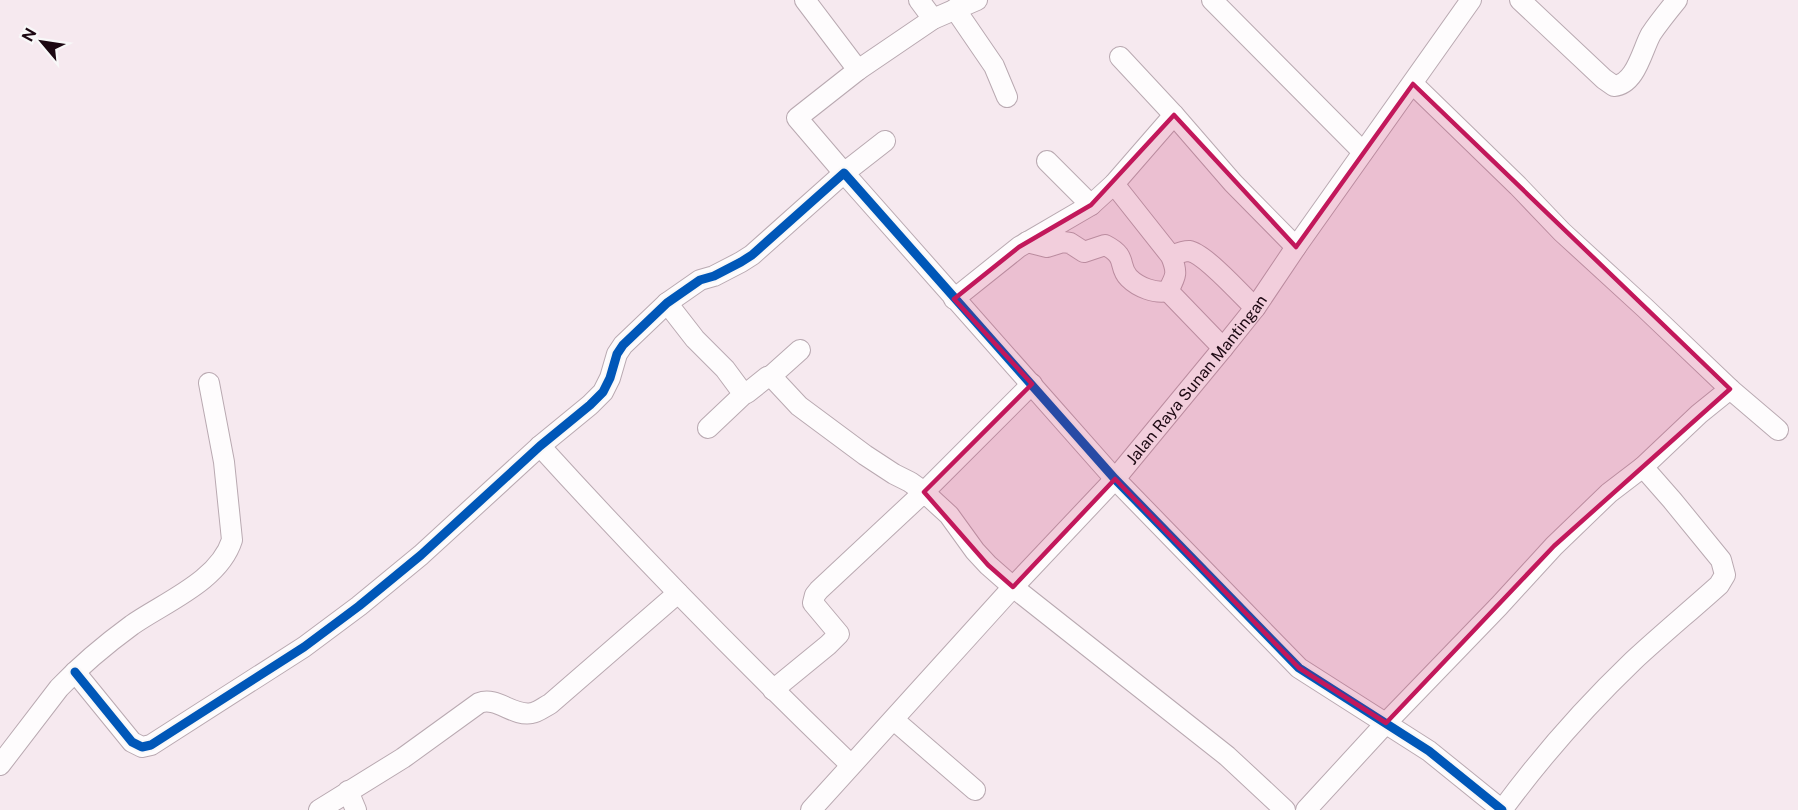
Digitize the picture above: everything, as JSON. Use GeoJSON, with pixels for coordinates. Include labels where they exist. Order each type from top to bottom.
{"type":"FeatureCollection","features":[{"type":"Feature","properties":{"kind":"street"},"geometry":{"type":"LineString","coordinates":[[804,0],[858,70]]}},
{"type":"Feature","properties":{"kind":"street"},"geometry":{"type":"LineString","coordinates":[[919,0],[933,19]]}},
{"type":"Feature","properties":{"kind":"street"},"geometry":{"type":"LineString","coordinates":[[977,0],[933,19],[858,70],[797,118],[954,299],[1115,479],[1299,668],[1429,751],[1502,810],[1528,775],[1580,715],[1631,663],[1719,585],[1725,577],[1725,570],[1719,558],[1643,467]]}},
{"type":"Feature","properties":{"kind":"street"},"geometry":{"type":"LineString","coordinates":[[1212,0],[1363,152]]}},
{"type":"Feature","properties":{"kind":"street","name":"Jalan Raya Sunan Mantingan"},"geometry":{"type":"LineString","coordinates":[[811,810],[1013,587],[1115,479],[1223,348],[1255,308],[1471,0]]}},
{"type":"Feature","properties":{"kind":"street"},"geometry":{"type":"LineString","coordinates":[[1520,0],[1614,86],[1623,84],[1632,73],[1659,22],[1677,0]]}},
{"type":"Feature","properties":{"kind":"street"},"geometry":{"type":"LineString","coordinates":[[955,9],[994,66],[1007,97]]}},
{"type":"Feature","properties":{"kind":"street"},"geometry":{"type":"LineString","coordinates":[[1120,57],[1233,183],[1296,247]]}},
{"type":"Feature","properties":{"kind":"street"},"geometry":{"type":"LineString","coordinates":[[1413,84],[1562,232],[1730,389],[1778,430]]}},
{"type":"Feature","properties":{"kind":"street"},"geometry":{"type":"LineString","coordinates":[[954,299],[1027,242],[1091,205],[1114,184],[1174,115]]}},
{"type":"Feature","properties":{"kind":"street"},"geometry":{"type":"LineString","coordinates":[[75,672],[132,742],[142,747],[151,744],[304,647],[421,555],[540,446],[590,405],[603,392],[617,354],[623,345],[666,303],[700,280],[714,276],[752,255],[844,173],[885,141]]}},
{"type":"Feature","properties":{"kind":"street"},"geometry":{"type":"LineString","coordinates":[[1047,161],[1091,205]]}},
{"type":"Feature","properties":{"kind":"street"},"geometry":{"type":"LineString","coordinates":[[1114,184],[1171,256],[1176,277],[1168,291]]}},
{"type":"Feature","properties":{"kind":"street"},"geometry":{"type":"LineString","coordinates":[[1027,242],[1047,247],[1063,242],[1070,243],[1084,252],[1105,245],[1115,250],[1121,258],[1128,277],[1154,292],[1168,291]]}},
{"type":"Feature","properties":{"kind":"street"},"geometry":{"type":"LineString","coordinates":[[1171,256],[1182,252],[1193,252],[1205,260],[1255,308]]}},
{"type":"Feature","properties":{"kind":"street"},"geometry":{"type":"LineString","coordinates":[[1168,291],[1223,348]]}},
{"type":"Feature","properties":{"kind":"street"},"geometry":{"type":"LineString","coordinates":[[666,303],[695,339],[725,369],[738,389],[745,393]]}},
{"type":"Feature","properties":{"kind":"street"},"geometry":{"type":"LineString","coordinates":[[708,428],[745,393],[771,376],[800,350]]}},
{"type":"Feature","properties":{"kind":"street"},"geometry":{"type":"LineString","coordinates":[[771,376],[799,406],[865,455],[924,492],[949,515],[988,565],[1227,756],[1285,810]]}},
{"type":"Feature","properties":{"kind":"street"},"geometry":{"type":"LineString","coordinates":[[0,765],[59,688],[75,672],[132,626],[202,580],[230,548],[232,540],[224,462],[209,383]]}},
{"type":"Feature","properties":{"kind":"street"},"geometry":{"type":"LineString","coordinates":[[773,690],[839,634],[813,603],[819,590],[924,492],[1032,384]]}},
{"type":"Feature","properties":{"kind":"street"},"geometry":{"type":"LineString","coordinates":[[1306,810],[1554,546],[1609,493],[1643,467],[1699,414],[1730,389]]}},
{"type":"Feature","properties":{"kind":"street"},"geometry":{"type":"LineString","coordinates":[[540,446],[678,593],[773,690],[851,765]]}},
{"type":"Feature","properties":{"kind":"street"},"geometry":{"type":"LineString","coordinates":[[319,810],[403,758],[479,703],[490,701],[522,713],[531,713],[550,704],[678,593]]}},
{"type":"Feature","properties":{"kind":"street"},"geometry":{"type":"LineString","coordinates":[[894,720],[975,790]]}},
{"type":"Feature","properties":{"kind":"street"},"geometry":{"type":"LineString","coordinates":[[348,791],[356,810]]}},
{"type":"Feature","properties":{"kind":"highlighted area"},"geometry":{"type":"Polygon","coordinates":[[[1413,84],[1730,389],[1554,546],[1386,723],[1299,668],[1115,479],[1013,587],[988,565],[924,492],[1032,384],[954,299],[1019,247],[1091,205],[1174,115],[1296,247],[1413,84]]]}},
{"type":"Feature","properties":{"kind":"cycle path"},"geometry":{"type":"LineString","coordinates":[[75,672],[132,742],[142,747],[151,745],[304,647],[421,555],[540,446],[590,405],[603,392],[617,354],[623,345],[667,303],[700,280],[714,276],[752,255],[844,173],[1115,479],[1299,668],[1429,751],[1502,810]]}}]}
